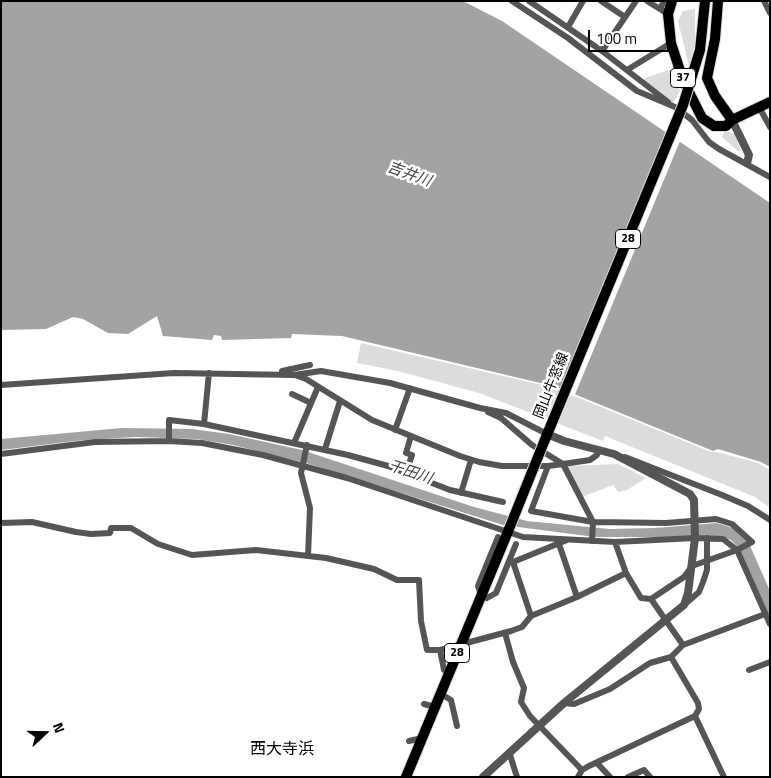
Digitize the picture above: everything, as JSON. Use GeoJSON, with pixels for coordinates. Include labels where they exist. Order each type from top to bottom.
{"type":"FeatureCollection","features":[{"type":"Feature","properties":{"kind":"main road","name":"37"},"geometry":{"type":"LineString","coordinates":[[672,1],[664,11],[671,43],[683,80],[702,118],[714,126],[726,126],[732,120],[770,102]]}},
{"type":"Feature","properties":{"kind":"main road","name":"37"},"geometry":{"type":"LineString","coordinates":[[679,1],[674,12],[673,24],[680,58],[689,82],[708,115],[714,119],[732,120]]}},
{"type":"Feature","properties":{"kind":"main road"},"geometry":{"type":"LineString","coordinates":[[698,1],[702,48]]}},
{"type":"Feature","properties":{"kind":"main road","name":"岡山牛窓線"},"geometry":{"type":"LineString","coordinates":[[702,48],[705,1]]}},
{"type":"Feature","properties":{"kind":"main road","name":"岡山牛窓線"},"geometry":{"type":"LineString","coordinates":[[413,777],[446,697],[465,643],[683,105],[710,24],[711,1]]}},
{"type":"Feature","properties":{"kind":"main road"},"geometry":{"type":"LineString","coordinates":[[718,1],[715,38],[707,78],[711,91],[732,120]]}},
{"type":"Feature","properties":{"kind":"main road","name":"岡山牛窓線"},"geometry":{"type":"LineString","coordinates":[[406,777],[449,673],[465,643]]}},
{"type":"Feature","properties":{"kind":"street"},"geometry":{"type":"LineString","coordinates":[[512,1],[568,38],[638,91],[675,107]]}},
{"type":"Feature","properties":{"kind":"street"},"geometry":{"type":"LineString","coordinates":[[529,1],[627,70],[692,120],[710,142],[770,177]]}},
{"type":"Feature","properties":{"kind":"street"},"geometry":{"type":"LineString","coordinates":[[542,9],[545,1]]}},
{"type":"Feature","properties":{"kind":"street"},"geometry":{"type":"LineString","coordinates":[[568,27],[584,1]]}},
{"type":"Feature","properties":{"kind":"street"},"geometry":{"type":"LineString","coordinates":[[601,1],[625,17]]}},
{"type":"Feature","properties":{"kind":"street"},"geometry":{"type":"LineString","coordinates":[[602,52],[636,1]]}},
{"type":"Feature","properties":{"kind":"street"},"geometry":{"type":"LineString","coordinates":[[647,1],[664,11]]}},
{"type":"Feature","properties":{"kind":"street"},"geometry":{"type":"LineString","coordinates":[[664,1],[664,11]]}},
{"type":"Feature","properties":{"kind":"street"},"geometry":{"type":"LineString","coordinates":[[764,1],[770,13]]}},
{"type":"Feature","properties":{"kind":"street"},"geometry":{"type":"LineString","coordinates":[[627,70],[671,43]]}},
{"type":"Feature","properties":{"kind":"street"},"geometry":{"type":"LineString","coordinates":[[759,107],[770,127]]}},
{"type":"Feature","properties":{"kind":"street"},"geometry":{"type":"LineString","coordinates":[[732,120],[748,152],[747,163]]}},
{"type":"Feature","properties":{"kind":"street"},"geometry":{"type":"LineString","coordinates":[[273,373],[310,365]]}},
{"type":"Feature","properties":{"kind":"street"},"geometry":{"type":"LineString","coordinates":[[1,385],[174,373],[294,374],[321,371],[336,373],[410,388],[480,408],[506,413],[550,435],[635,460],[722,495],[748,506],[770,520]]}},
{"type":"Feature","properties":{"kind":"street"},"geometry":{"type":"LineString","coordinates":[[204,424],[209,373]]}},
{"type":"Feature","properties":{"kind":"street"},"geometry":{"type":"LineString","coordinates":[[294,374],[395,430],[470,460],[502,466],[548,466],[590,460],[597,455],[599,450]]}},
{"type":"Feature","properties":{"kind":"street"},"geometry":{"type":"LineString","coordinates":[[294,443],[318,387]]}},
{"type":"Feature","properties":{"kind":"street"},"geometry":{"type":"LineString","coordinates":[[395,430],[410,388]]}},
{"type":"Feature","properties":{"kind":"street"},"geometry":{"type":"LineString","coordinates":[[292,394],[312,403]]}},
{"type":"Feature","properties":{"kind":"street"},"geometry":{"type":"LineString","coordinates":[[325,449],[340,401]]}},
{"type":"Feature","properties":{"kind":"street"},"geometry":{"type":"LineString","coordinates":[[480,408],[501,418],[532,445],[563,464],[593,523],[592,540]]}},
{"type":"Feature","properties":{"kind":"street"},"geometry":{"type":"LineString","coordinates":[[169,440],[169,420],[204,424],[325,449],[406,473],[461,493],[503,502]]}},
{"type":"Feature","properties":{"kind":"street"},"geometry":{"type":"LineString","coordinates":[[406,473],[412,455],[406,453],[411,436]]}},
{"type":"Feature","properties":{"kind":"street"},"geometry":{"type":"LineString","coordinates":[[1,454],[94,442],[169,440],[224,446],[302,464],[510,534],[536,538],[615,542],[695,536],[723,539],[738,549],[770,624]]}},
{"type":"Feature","properties":{"kind":"street"},"geometry":{"type":"LineString","coordinates":[[306,446],[301,473],[310,508],[308,556]]}},
{"type":"Feature","properties":{"kind":"street"},"geometry":{"type":"LineString","coordinates":[[614,454],[690,494],[694,500],[695,536],[692,566],[684,605]]}},
{"type":"Feature","properties":{"kind":"street"},"geometry":{"type":"LineString","coordinates":[[461,493],[470,460]]}},
{"type":"Feature","properties":{"kind":"street"},"geometry":{"type":"LineString","coordinates":[[548,466],[531,511],[593,523],[694,523],[725,520],[746,535],[752,542],[707,562],[692,566],[684,577],[651,599],[641,598],[626,573],[615,542]]}},
{"type":"Feature","properties":{"kind":"street"},"geometry":{"type":"LineString","coordinates":[[1,523],[32,522],[92,534],[110,533],[111,528],[131,528],[158,544],[192,555],[256,550],[326,558],[374,569],[398,580],[419,580],[421,621],[427,650],[440,650],[522,627],[531,616],[577,597],[626,573]]}},
{"type":"Feature","properties":{"kind":"street"},"geometry":{"type":"LineString","coordinates":[[510,534],[511,563],[531,616]]}},
{"type":"Feature","properties":{"kind":"street"},"geometry":{"type":"LineString","coordinates":[[483,777],[492,774],[510,754],[564,703],[699,592],[707,570],[707,538]]}},
{"type":"Feature","properties":{"kind":"street"},"geometry":{"type":"LineString","coordinates":[[484,596],[496,593],[511,563],[568,540]]}},
{"type":"Feature","properties":{"kind":"street"},"geometry":{"type":"LineString","coordinates":[[559,544],[577,597]]}},
{"type":"Feature","properties":{"kind":"street"},"geometry":{"type":"LineString","coordinates":[[651,599],[683,645]]}},
{"type":"Feature","properties":{"kind":"street"},"geometry":{"type":"LineString","coordinates":[[564,703],[574,704],[610,689],[650,663],[671,657],[683,645],[766,614]]}},
{"type":"Feature","properties":{"kind":"street"},"geometry":{"type":"LineString","coordinates":[[505,633],[513,662],[524,688],[521,702],[540,726],[582,770]]}},
{"type":"Feature","properties":{"kind":"street"},"geometry":{"type":"LineString","coordinates":[[440,650],[444,670],[449,673]]}},
{"type":"Feature","properties":{"kind":"street"},"geometry":{"type":"LineString","coordinates":[[578,777],[582,770],[695,716],[699,709],[698,703],[671,657]]}},
{"type":"Feature","properties":{"kind":"street"},"geometry":{"type":"LineString","coordinates":[[749,670],[770,662]]}},
{"type":"Feature","properties":{"kind":"street"},"geometry":{"type":"LineString","coordinates":[[446,697],[451,700],[457,726]]}},
{"type":"Feature","properties":{"kind":"street"},"geometry":{"type":"LineString","coordinates":[[424,704],[435,707]]}},
{"type":"Feature","properties":{"kind":"street"},"geometry":{"type":"LineString","coordinates":[[695,716],[724,777]]}},
{"type":"Feature","properties":{"kind":"street"},"geometry":{"type":"LineString","coordinates":[[409,741],[418,738],[421,740]]}},
{"type":"Feature","properties":{"kind":"street"},"geometry":{"type":"LineString","coordinates":[[510,754],[517,777]]}},
{"type":"Feature","properties":{"kind":"street"},"geometry":{"type":"LineString","coordinates":[[597,763],[610,777]]}},
{"type":"Feature","properties":{"kind":"street"},"geometry":{"type":"LineString","coordinates":[[628,777],[644,770],[650,777]]}},
{"type":"Feature","properties":{"kind":"shaded area"},"geometry":{"type":"Polygon","coordinates":[[[695,9],[695,44],[689,66],[678,21],[683,11],[695,9]]]}},
{"type":"Feature","properties":{"kind":"shaded area"},"geometry":{"type":"Polygon","coordinates":[[[672,69],[680,91],[673,103],[643,81],[645,78],[672,69]]]}},
{"type":"Feature","properties":{"kind":"shaded area"},"geometry":{"type":"Polygon","coordinates":[[[725,131],[735,134],[741,151],[738,151],[722,137],[725,131]]]}},
{"type":"Feature","properties":{"kind":"shaded area"},"geometry":{"type":"Polygon","coordinates":[[[361,343],[555,388],[711,452],[758,463],[770,470],[770,508],[755,497],[605,436],[603,441],[479,393],[398,371],[357,363],[361,343]]]}},
{"type":"Feature","properties":{"kind":"shaded area"},"geometry":{"type":"Polygon","coordinates":[[[618,464],[646,478],[627,490],[618,492],[613,485],[582,497],[567,466],[618,464]]]}},
{"type":"Feature","properties":{"kind":"water","name":"吉井川"},"geometry":{"type":"Polygon","coordinates":[[[1,1],[463,1],[502,21],[770,203],[770,467],[761,462],[718,449],[713,451],[557,387],[342,336],[292,334],[291,338],[222,340],[221,336],[214,335],[212,340],[163,336],[157,316],[128,334],[108,333],[83,319],[73,317],[46,329],[1,330],[1,1]]]}},
{"type":"Feature","properties":{"kind":"water"},"geometry":{"type":"Polygon","coordinates":[[[122,428],[192,429],[229,434],[302,450],[474,507],[527,521],[609,529],[655,528],[717,523],[733,528],[747,539],[770,591],[770,619],[738,547],[731,540],[723,537],[595,537],[503,525],[306,463],[233,445],[197,439],[136,437],[84,440],[1,450],[1,439],[122,428]]]}},
{"type":"Feature","properties":{"kind":"pier"},"geometry":{"type":"Polygon","coordinates":[[[667,131],[680,141],[574,397],[560,391],[667,131]]]}},
{"type":"Feature","properties":{"kind":"district","name":"西大寺浜"},"geometry":{"type":"Point","coordinates":[282,750]}},
{"type":"Feature","properties":{"kind":"water label","name":"干田川"},"geometry":{"type":"Point","coordinates":[410,473]}}]}
